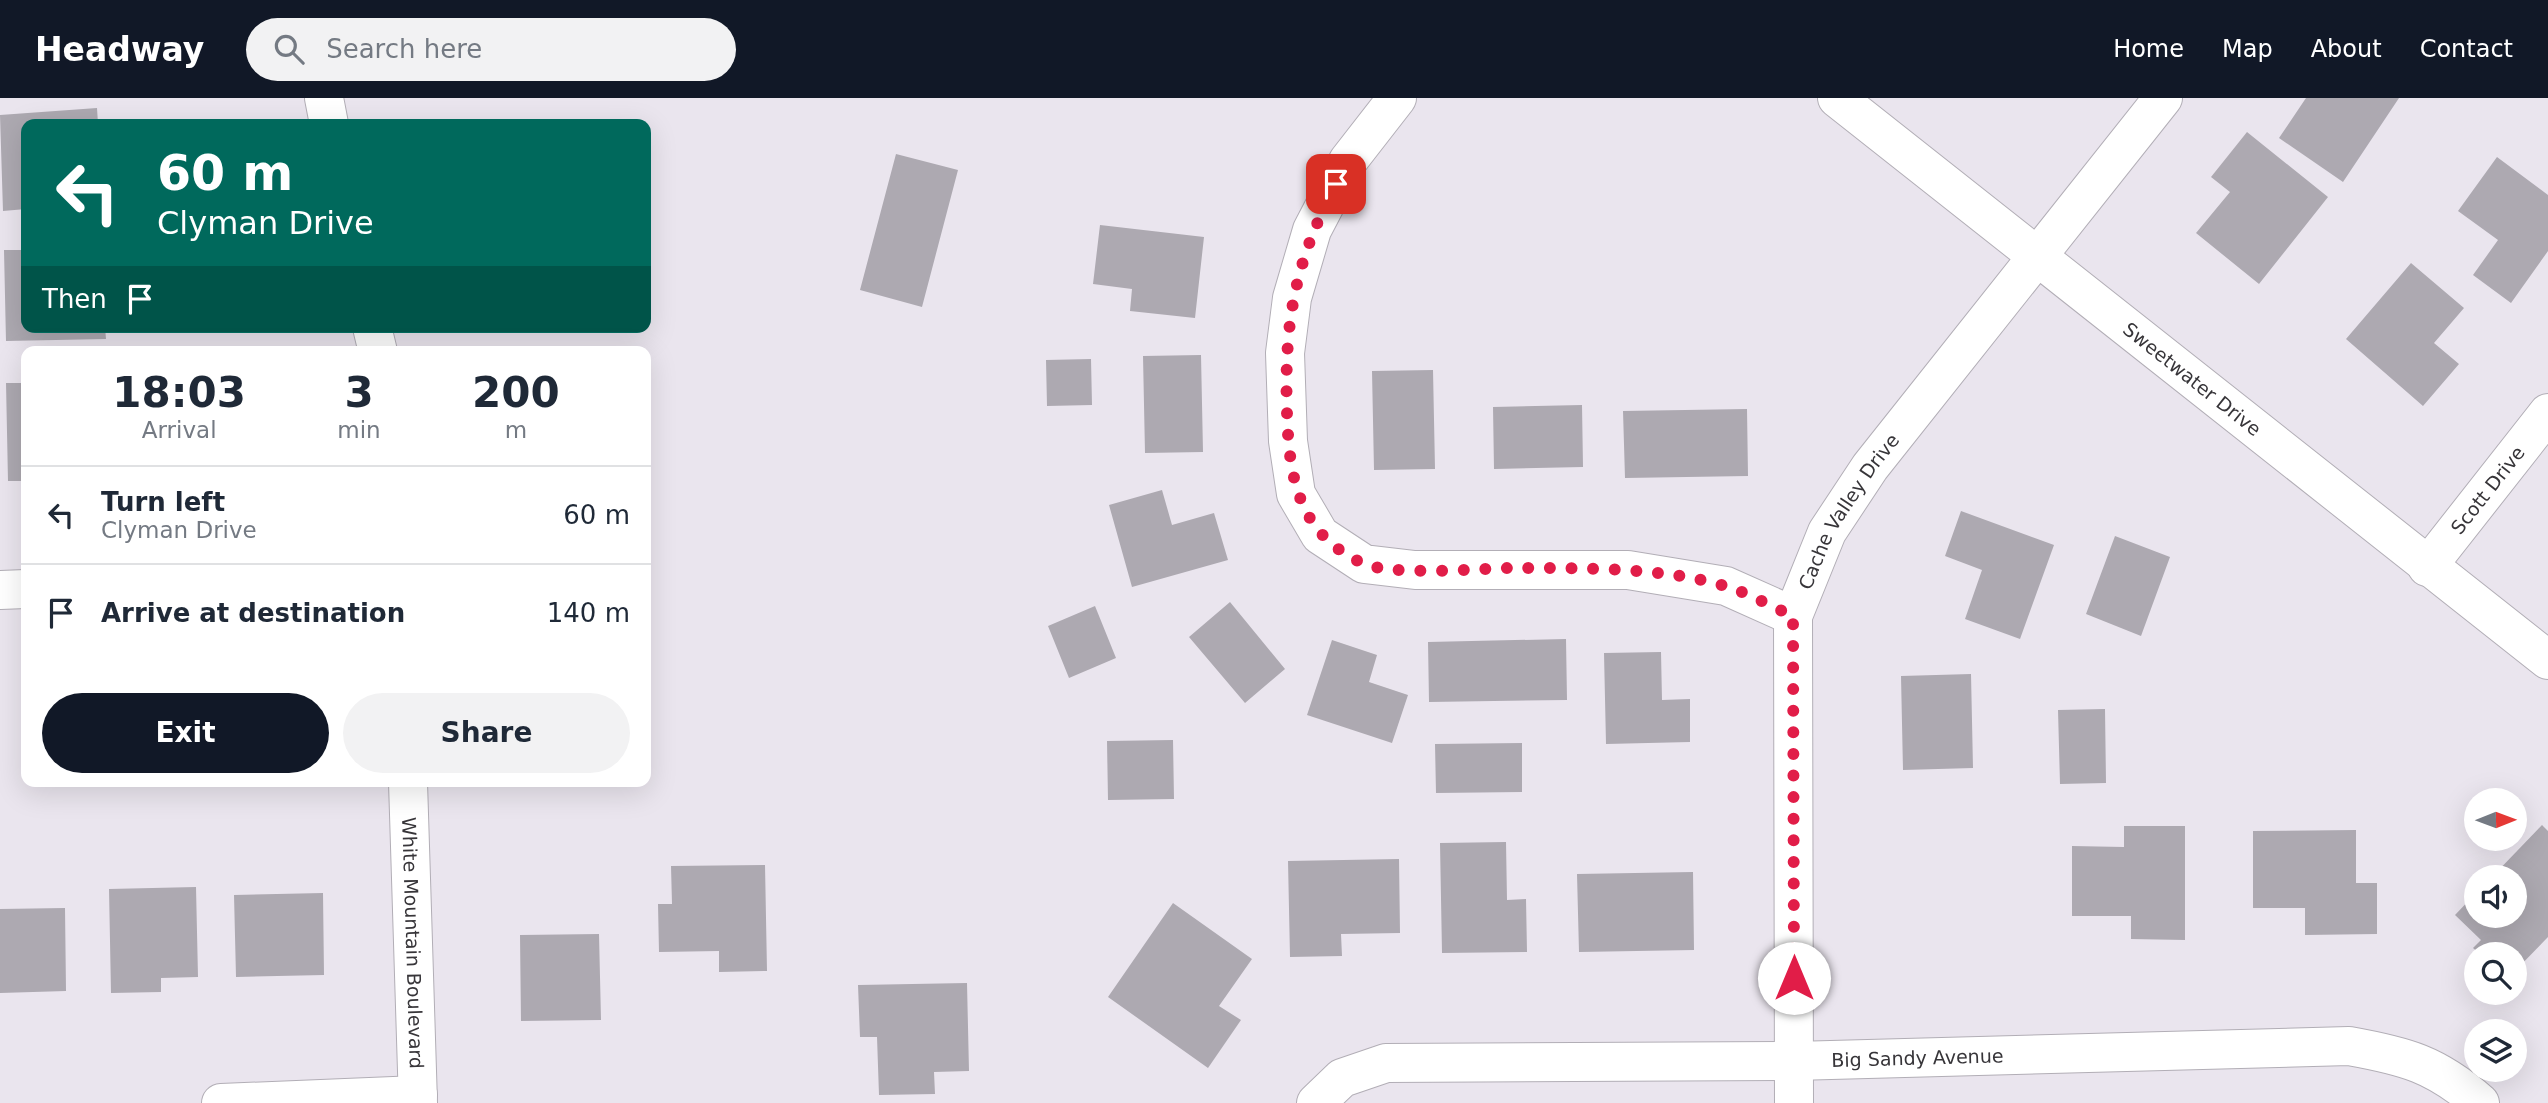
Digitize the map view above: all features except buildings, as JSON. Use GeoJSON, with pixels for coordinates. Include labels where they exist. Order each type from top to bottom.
{"type":"FeatureCollection","features":[{"type":"Feature","properties":{"kind":"street"},"geometry":{"type":"LineString","coordinates":[[324,98],[328,119]]}},
{"type":"Feature","properties":{"kind":"street"},"geometry":{"type":"LineString","coordinates":[[1397,98],[1348,161],[1312,230],[1292,298],[1285,353],[1288,441],[1296,494],[1320,535],[1364,564],[1415,570],[1628,570],[1726,586],[1793,616]]}},
{"type":"Feature","properties":{"kind":"street","name":"Sweetwater Drive"},"geometry":{"type":"LineString","coordinates":[[1837,98],[2548,660]]}},
{"type":"Feature","properties":{"kind":"street","name":"Cache Valley Drive"},"geometry":{"type":"LineString","coordinates":[[1794,1103],[1793,616],[1828,532],[1870,467],[2162,98]]}},
{"type":"Feature","properties":{"kind":"street","name":"Scott Drive"},"geometry":{"type":"LineString","coordinates":[[2427,567],[2548,413]]}},
{"type":"Feature","properties":{"kind":"street"},"geometry":{"type":"LineString","coordinates":[[0,590],[21,589]]}},
{"type":"Feature","properties":{"kind":"street","name":"White Mountain Boulevard"},"geometry":{"type":"LineString","coordinates":[[408,787],[418,1099]]}},
{"type":"Feature","properties":{"kind":"street","name":"Big Sandy Avenue"},"geometry":{"type":"LineString","coordinates":[[1329,1091],[1386,1063],[1794,1061],[2348,1045],[2405,1056],[2458,1083],[2480,1103]]}},
{"type":"Feature","properties":{"kind":"street"},"geometry":{"type":"LineString","coordinates":[[221,1103],[418,1099]]}},
{"type":"Feature","properties":{"kind":"route"},"geometry":{"type":"LineString","coordinates":[[1336,184],[1312,230],[1292,298],[1285,353],[1288,441],[1296,494],[1320,535],[1364,564],[1415,570],[1628,570],[1726,586],[1793,616],[1794,978]]}}]}
